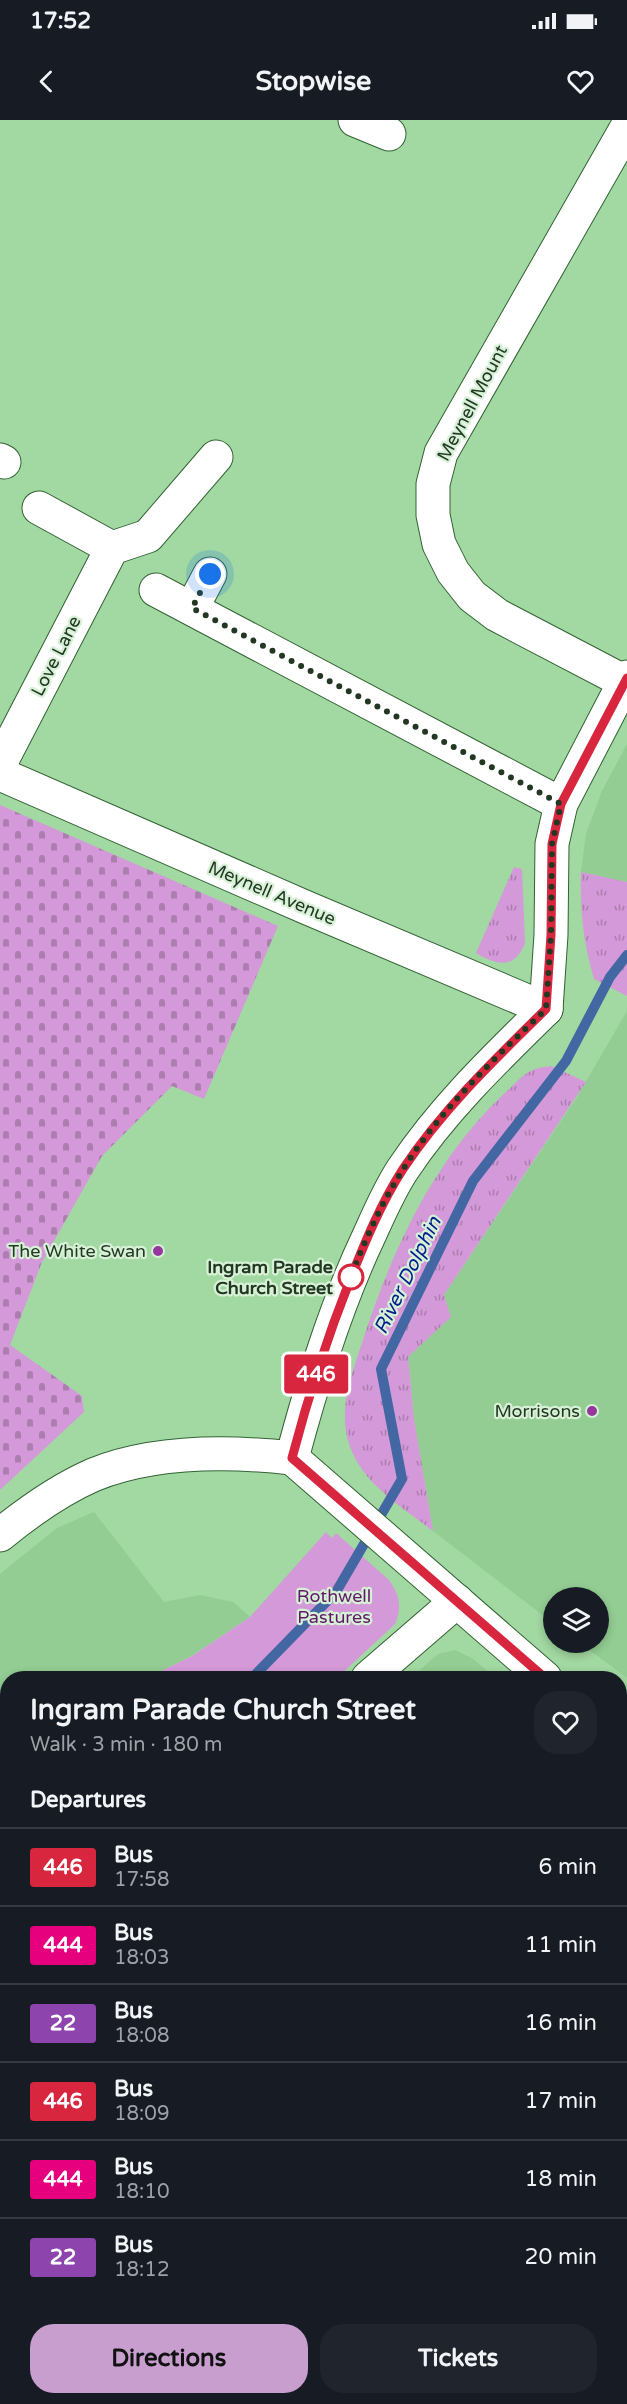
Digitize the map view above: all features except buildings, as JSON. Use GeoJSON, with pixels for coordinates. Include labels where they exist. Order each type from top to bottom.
{"type":"FeatureCollection","features":[{"type":"Feature","properties":{"kind":"street"},"geometry":{"type":"LineString","coordinates":[[355,120],[389,134]]}},
{"type":"Feature","properties":{"kind":"street","name":"Meynell Mount"},"geometry":{"type":"LineString","coordinates":[[626,680],[497,615],[472,596],[453,572],[439,544],[433,515],[433,484],[441,453],[627,126]]}},
{"type":"Feature","properties":{"kind":"street"},"geometry":{"type":"LineString","coordinates":[[39,508],[112,548],[148,536],[216,457]]}},
{"type":"Feature","properties":{"kind":"street","name":"Love Lane"},"geometry":{"type":"LineString","coordinates":[[0,764],[112,548]]}},
{"type":"Feature","properties":{"kind":"street"},"geometry":{"type":"LineString","coordinates":[[192,608],[210,574]]}},
{"type":"Feature","properties":{"kind":"street"},"geometry":{"type":"LineString","coordinates":[[156,590],[561,804]]}},
{"type":"Feature","properties":{"kind":"street"},"geometry":{"type":"LineString","coordinates":[[292,1458],[309,1394],[334,1320],[358,1259],[397,1180],[444,1114],[546,1009],[551,935],[552,844],[561,804],[626,680]]}},
{"type":"Feature","properties":{"kind":"street","name":"Meynell Avenue"},"geometry":{"type":"LineString","coordinates":[[0,774],[305,908],[546,1009]]}},
{"type":"Feature","properties":{"kind":"street"},"geometry":{"type":"LineString","coordinates":[[0,1535],[53,1496],[93,1475],[134,1463],[169,1457],[246,1453],[292,1458],[537,1671]]}},
{"type":"Feature","properties":{"kind":"street"},"geometry":{"type":"LineString","coordinates":[[376,1671],[457,1600]]}},
{"type":"Feature","properties":{"kind":"shaded area"},"geometry":{"type":"Polygon","coordinates":[[[627,744],[627,882],[581,872],[586,834],[602,791],[627,744]]]}},
{"type":"Feature","properties":{"kind":"shaded area"},"geometry":{"type":"Polygon","coordinates":[[[627,1011],[627,1671],[618,1671],[593,1653],[609,1653],[609,1587],[543,1587],[543,1615],[433,1531],[414,1418],[408,1357],[451,1317],[444,1295],[577,1097],[627,1011]]]}},
{"type":"Feature","properties":{"kind":"shaded area"},"geometry":{"type":"Polygon","coordinates":[[[94,1512],[164,1602],[200,1595],[233,1602],[250,1617],[191,1656],[161,1671],[0,1671],[0,1574],[57,1528],[94,1512]]]}},
{"type":"Feature","properties":{"kind":"shaded area"},"geometry":{"type":"Polygon","coordinates":[[[455,1650],[472,1658],[487,1671],[419,1671],[438,1654],[455,1650]]]}},
{"type":"Feature","properties":{"kind":"green space"},"geometry":{"type":"Polygon","coordinates":[[[0,805],[278,926],[204,1099],[172,1086],[102,1156],[42,1262],[10,1345],[82,1396],[84,1412],[0,1490],[0,805]]]}},
{"type":"Feature","properties":{"kind":"green space"},"geometry":{"type":"Polygon","coordinates":[[[514,867],[522,869],[525,943],[516,958],[504,963],[476,953],[514,867]]]}},
{"type":"Feature","properties":{"kind":"green space"},"geometry":{"type":"Polygon","coordinates":[[[581,872],[627,882],[627,996],[594,979],[583,926],[581,872]]]}},
{"type":"Feature","properties":{"kind":"green space"},"geometry":{"type":"Polygon","coordinates":[[[551,1066],[586,1082],[444,1295],[451,1317],[408,1357],[414,1418],[433,1531],[384,1494],[363,1471],[355,1458],[349,1444],[345,1418],[350,1380],[387,1273],[419,1206],[438,1175],[482,1116],[518,1080],[534,1070],[551,1066]]]}},
{"type":"Feature","properties":{"kind":"green space","name":"Rothwell Pastures"},"geometry":{"type":"Polygon","coordinates":[[[326,1532],[332,1538],[336,1533],[389,1580],[399,1601],[399,1612],[395,1624],[345,1671],[161,1671],[192,1656],[250,1617],[326,1532]]]}},
{"type":"Feature","properties":{"kind":"waterway","name":"River Dolphin"},"geometry":{"type":"LineString","coordinates":[[259,1671],[336,1592],[402,1479],[381,1369],[473,1181],[566,1061],[610,977],[627,955]]}},
{"type":"Feature","properties":{"kind":"bus line","name":"446"},"geometry":{"type":"LineString","coordinates":[[537,1671],[292,1458],[309,1394],[334,1320],[382,1206],[402,1171],[431,1130],[464,1091],[546,1009],[551,935],[550,866],[552,844],[561,804],[627,678]]}},
{"type":"Feature","properties":{"kind":"place","name":"The White Swan"},"geometry":{"type":"Point","coordinates":[158,1251]}},
{"type":"Feature","properties":{"kind":"place","name":"Ingram Parade Church Street"},"geometry":{"type":"Point","coordinates":[351,1277]}},
{"type":"Feature","properties":{"kind":"place","name":"Morrisons"},"geometry":{"type":"Point","coordinates":[592,1411]}},
{"type":"Feature","properties":{"kind":"route"},"geometry":{"type":"LineString","coordinates":[[210,574],[192,608],[561,804],[552,844],[550,866],[551,935],[546,1009],[464,1091],[431,1130],[402,1171],[382,1206],[350,1279],[351,1277]]}}]}
